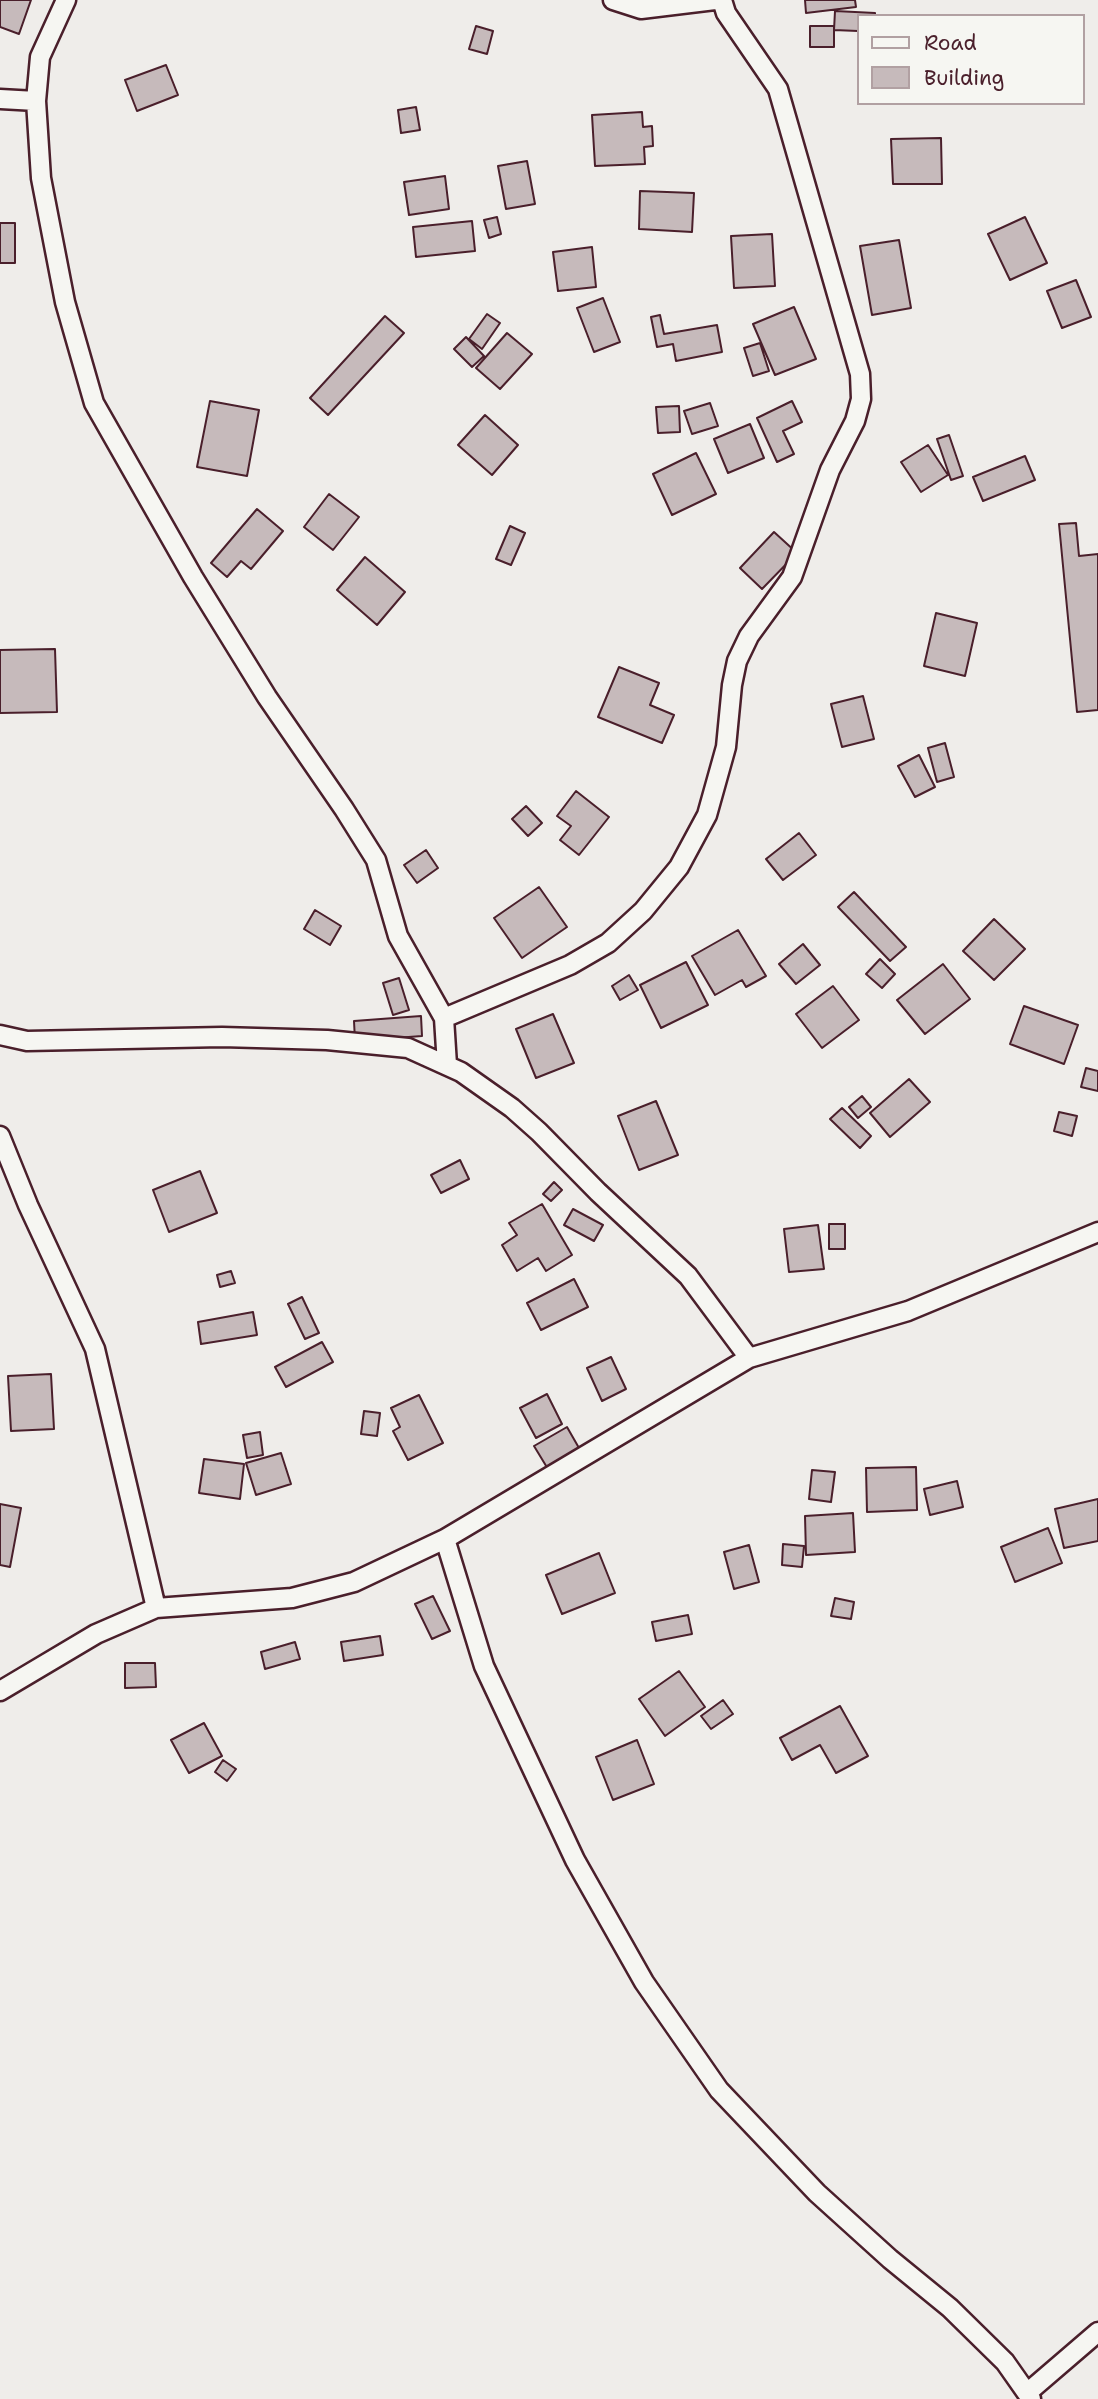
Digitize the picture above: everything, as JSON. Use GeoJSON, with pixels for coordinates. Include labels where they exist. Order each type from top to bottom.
{"type":"FeatureCollection","features":[{"type":"Feature","properties":{"kind":"street"},"geometry":{"type":"LineString","coordinates":[[66,0],[40,57],[36,101],[41,178],[65,302],[94,403],[193,577],[267,696],[344,808],[376,860],[398,936],[444,1018],[447,1065]]}},
{"type":"Feature","properties":{"kind":"street"},"geometry":{"type":"LineString","coordinates":[[612,0],[641,9],[715,0]]}},
{"type":"Feature","properties":{"kind":"street"},"geometry":{"type":"LineString","coordinates":[[444,1018],[570,965],[608,943],[643,911],[679,867],[707,815],[723,759],[737,660],[749,636],[792,577],[831,470],[855,421],[861,399],[860,373],[778,89],[726,13],[722,0]]}},
{"type":"Feature","properties":{"kind":"street"},"geometry":{"type":"LineString","coordinates":[[0,99],[36,101]]}},
{"type":"Feature","properties":{"kind":"street"},"geometry":{"type":"LineString","coordinates":[[0,1035],[27,1041],[222,1037],[327,1040],[408,1048],[461,1072],[539,1132],[598,1192],[688,1276],[749,1358]]}},
{"type":"Feature","properties":{"kind":"street"},"geometry":{"type":"LineString","coordinates":[[0,1136],[28,1205],[95,1349],[156,1608]]}},
{"type":"Feature","properties":{"kind":"street"},"geometry":{"type":"LineString","coordinates":[[0,1691],[96,1634],[156,1608],[292,1598],[354,1582],[445,1539],[749,1358],[908,1311],[1098,1232]]}},
{"type":"Feature","properties":{"kind":"street"},"geometry":{"type":"LineString","coordinates":[[445,1539],[484,1666],[575,1860],[644,1982],[719,2090],[817,2193],[890,2259],[950,2308],[1005,2362],[1029,2396],[1098,2332]]}},
{"type":"Feature","properties":{"kind":"building"},"geometry":{"type":"Polygon","coordinates":[[[0,0],[31,0],[19,34],[0,27],[0,0]]]}},
{"type":"Feature","properties":{"kind":"building"},"geometry":{"type":"Polygon","coordinates":[[[805,0],[855,0],[856,7],[806,13],[805,0]]]}},
{"type":"Feature","properties":{"kind":"building"},"geometry":{"type":"Polygon","coordinates":[[[835,11],[875,13],[856,14],[856,31],[834,30],[835,11]]]}},
{"type":"Feature","properties":{"kind":"building"},"geometry":{"type":"Polygon","coordinates":[[[476,26],[493,31],[487,54],[469,49],[476,26]]]}},
{"type":"Feature","properties":{"kind":"building"},"geometry":{"type":"Polygon","coordinates":[[[810,26],[834,26],[834,47],[810,47],[810,26]]]}},
{"type":"Feature","properties":{"kind":"building"},"geometry":{"type":"Polygon","coordinates":[[[166,65],[178,95],[137,111],[125,80],[166,65]]]}},
{"type":"Feature","properties":{"kind":"building"},"geometry":{"type":"Polygon","coordinates":[[[416,107],[420,130],[401,133],[398,110],[416,107]]]}},
{"type":"Feature","properties":{"kind":"building"},"geometry":{"type":"Polygon","coordinates":[[[642,112],[643,127],[652,126],[653,146],[644,147],[645,164],[595,166],[592,115],[642,112]]]}},
{"type":"Feature","properties":{"kind":"building"},"geometry":{"type":"Polygon","coordinates":[[[941,138],[942,184],[893,184],[891,139],[941,138]]]}},
{"type":"Feature","properties":{"kind":"building"},"geometry":{"type":"Polygon","coordinates":[[[527,161],[535,204],[506,209],[498,166],[527,161]]]}},
{"type":"Feature","properties":{"kind":"building"},"geometry":{"type":"Polygon","coordinates":[[[445,176],[449,209],[409,215],[404,182],[445,176]]]}},
{"type":"Feature","properties":{"kind":"building"},"geometry":{"type":"Polygon","coordinates":[[[640,191],[694,193],[692,232],[639,229],[640,191]]]}},
{"type":"Feature","properties":{"kind":"building"},"geometry":{"type":"Polygon","coordinates":[[[497,217],[501,234],[489,238],[484,220],[497,217]]]}},
{"type":"Feature","properties":{"kind":"building"},"geometry":{"type":"Polygon","coordinates":[[[1025,217],[1047,263],[1010,280],[988,234],[1025,217]]]}},
{"type":"Feature","properties":{"kind":"building"},"geometry":{"type":"Polygon","coordinates":[[[472,221],[475,251],[416,257],[413,227],[472,221]]]}},
{"type":"Feature","properties":{"kind":"building"},"geometry":{"type":"Polygon","coordinates":[[[0,223],[15,223],[15,263],[0,263],[0,223]]]}},
{"type":"Feature","properties":{"kind":"building"},"geometry":{"type":"Polygon","coordinates":[[[772,234],[775,286],[734,288],[731,236],[772,234]]]}},
{"type":"Feature","properties":{"kind":"building"},"geometry":{"type":"Polygon","coordinates":[[[899,240],[911,308],[872,315],[860,246],[899,240]]]}},
{"type":"Feature","properties":{"kind":"building"},"geometry":{"type":"Polygon","coordinates":[[[592,247],[596,287],[558,291],[553,252],[592,247]]]}},
{"type":"Feature","properties":{"kind":"building"},"geometry":{"type":"Polygon","coordinates":[[[1076,280],[1091,317],[1062,328],[1047,291],[1076,280]]]}},
{"type":"Feature","properties":{"kind":"building"},"geometry":{"type":"Polygon","coordinates":[[[603,298],[620,342],[594,352],[577,308],[603,298]]]}},
{"type":"Feature","properties":{"kind":"building"},"geometry":{"type":"Polygon","coordinates":[[[794,307],[816,359],[775,375],[753,324],[794,307]]]}},
{"type":"Feature","properties":{"kind":"building"},"geometry":{"type":"Polygon","coordinates":[[[487,314],[500,323],[482,349],[469,339],[487,314]]]}},
{"type":"Feature","properties":{"kind":"building"},"geometry":{"type":"Polygon","coordinates":[[[660,315],[664,334],[717,325],[722,352],[676,361],[673,344],[657,347],[651,317],[660,315]]]}},
{"type":"Feature","properties":{"kind":"building"},"geometry":{"type":"Polygon","coordinates":[[[385,316],[404,333],[328,415],[310,398],[385,316]]]}},
{"type":"Feature","properties":{"kind":"building"},"geometry":{"type":"Polygon","coordinates":[[[507,333],[532,354],[500,389],[476,368],[507,333]]]}},
{"type":"Feature","properties":{"kind":"building"},"geometry":{"type":"Polygon","coordinates":[[[466,337],[484,356],[472,367],[454,349],[466,337]]]}},
{"type":"Feature","properties":{"kind":"building"},"geometry":{"type":"Polygon","coordinates":[[[760,343],[769,371],[753,376],[744,348],[760,343]]]}},
{"type":"Feature","properties":{"kind":"building"},"geometry":{"type":"Polygon","coordinates":[[[210,401],[259,410],[247,476],[197,467],[210,401]]]}},
{"type":"Feature","properties":{"kind":"building"},"geometry":{"type":"Polygon","coordinates":[[[792,401],[802,422],[783,431],[794,454],[777,462],[757,418],[792,401]]]}},
{"type":"Feature","properties":{"kind":"building"},"geometry":{"type":"Polygon","coordinates":[[[710,403],[718,426],[692,434],[684,411],[710,403]]]}},
{"type":"Feature","properties":{"kind":"building"},"geometry":{"type":"Polygon","coordinates":[[[679,406],[680,432],[658,433],[656,407],[679,406]]]}},
{"type":"Feature","properties":{"kind":"building"},"geometry":{"type":"Polygon","coordinates":[[[485,415],[518,445],[492,475],[458,445],[485,415]]]}},
{"type":"Feature","properties":{"kind":"building"},"geometry":{"type":"Polygon","coordinates":[[[750,424],[764,458],[728,473],[714,439],[750,424]]]}},
{"type":"Feature","properties":{"kind":"building"},"geometry":{"type":"Polygon","coordinates":[[[949,435],[963,476],[951,480],[937,439],[949,435]]]}},
{"type":"Feature","properties":{"kind":"building"},"geometry":{"type":"Polygon","coordinates":[[[928,445],[948,475],[921,492],[901,462],[928,445]]]}},
{"type":"Feature","properties":{"kind":"building"},"geometry":{"type":"Polygon","coordinates":[[[696,453],[716,494],[672,515],[653,474],[696,453]]]}},
{"type":"Feature","properties":{"kind":"building"},"geometry":{"type":"Polygon","coordinates":[[[1025,456],[1035,480],[983,501],[973,477],[1025,456]]]}},
{"type":"Feature","properties":{"kind":"building"},"geometry":{"type":"Polygon","coordinates":[[[329,494],[359,517],[333,550],[304,527],[329,494]]]}},
{"type":"Feature","properties":{"kind":"building"},"geometry":{"type":"Polygon","coordinates":[[[257,509],[283,531],[251,569],[241,561],[227,577],[211,563],[257,509]]]}},
{"type":"Feature","properties":{"kind":"building"},"geometry":{"type":"Polygon","coordinates":[[[1076,523],[1079,556],[1098,554],[1098,710],[1077,712],[1059,524],[1076,523]]]}},
{"type":"Feature","properties":{"kind":"building"},"geometry":{"type":"Polygon","coordinates":[[[510,526],[525,533],[511,565],[496,559],[510,526]]]}},
{"type":"Feature","properties":{"kind":"building"},"geometry":{"type":"Polygon","coordinates":[[[774,532],[797,553],[762,589],[740,568],[774,532]]]}},
{"type":"Feature","properties":{"kind":"building"},"geometry":{"type":"Polygon","coordinates":[[[365,557],[405,592],[377,625],[337,590],[365,557]]]}},
{"type":"Feature","properties":{"kind":"building"},"geometry":{"type":"Polygon","coordinates":[[[936,613],[977,623],[965,676],[924,666],[936,613]]]}},
{"type":"Feature","properties":{"kind":"building"},"geometry":{"type":"Polygon","coordinates":[[[55,649],[57,712],[0,713],[0,650],[55,649]]]}},
{"type":"Feature","properties":{"kind":"building"},"geometry":{"type":"Polygon","coordinates":[[[619,667],[659,683],[650,705],[674,715],[662,743],[598,717],[619,667]]]}},
{"type":"Feature","properties":{"kind":"building"},"geometry":{"type":"Polygon","coordinates":[[[863,696],[874,739],[842,747],[831,704],[863,696]]]}},
{"type":"Feature","properties":{"kind":"building"},"geometry":{"type":"Polygon","coordinates":[[[945,743],[954,777],[937,782],[928,748],[945,743]]]}},
{"type":"Feature","properties":{"kind":"building"},"geometry":{"type":"Polygon","coordinates":[[[919,755],[935,787],[915,797],[898,766],[919,755]]]}},
{"type":"Feature","properties":{"kind":"building"},"geometry":{"type":"Polygon","coordinates":[[[576,791],[609,817],[579,855],[560,840],[571,826],[557,816],[576,791]]]}},
{"type":"Feature","properties":{"kind":"building"},"geometry":{"type":"Polygon","coordinates":[[[526,806],[542,823],[528,836],[512,819],[526,806]]]}},
{"type":"Feature","properties":{"kind":"building"},"geometry":{"type":"Polygon","coordinates":[[[799,833],[816,855],[783,880],[766,859],[799,833]]]}},
{"type":"Feature","properties":{"kind":"building"},"geometry":{"type":"Polygon","coordinates":[[[426,850],[438,868],[417,883],[404,865],[426,850]]]}},
{"type":"Feature","properties":{"kind":"building"},"geometry":{"type":"Polygon","coordinates":[[[539,887],[567,927],[522,958],[494,918],[539,887]]]}},
{"type":"Feature","properties":{"kind":"building"},"geometry":{"type":"Polygon","coordinates":[[[854,892],[906,947],[890,961],[838,907],[854,892]]]}},
{"type":"Feature","properties":{"kind":"building"},"geometry":{"type":"Polygon","coordinates":[[[315,910],[341,926],[330,945],[304,929],[315,910]]]}},
{"type":"Feature","properties":{"kind":"building"},"geometry":{"type":"Polygon","coordinates":[[[994,919],[1025,949],[994,980],[963,951],[994,919]]]}},
{"type":"Feature","properties":{"kind":"building"},"geometry":{"type":"Polygon","coordinates":[[[738,930],[766,976],[746,987],[742,980],[715,995],[692,956],[738,930]]]}},
{"type":"Feature","properties":{"kind":"building"},"geometry":{"type":"Polygon","coordinates":[[[803,944],[820,965],[796,984],[779,964],[803,944]]]}},
{"type":"Feature","properties":{"kind":"building"},"geometry":{"type":"Polygon","coordinates":[[[880,959],[895,974],[882,988],[866,974],[880,959]]]}},
{"type":"Feature","properties":{"kind":"building"},"geometry":{"type":"Polygon","coordinates":[[[686,962],[708,1005],[661,1028],[640,985],[686,962]]]}},
{"type":"Feature","properties":{"kind":"building"},"geometry":{"type":"Polygon","coordinates":[[[943,964],[970,999],[925,1034],[897,1000],[943,964]]]}},
{"type":"Feature","properties":{"kind":"building"},"geometry":{"type":"Polygon","coordinates":[[[629,975],[638,990],[620,1000],[612,986],[629,975]]]}},
{"type":"Feature","properties":{"kind":"building"},"geometry":{"type":"Polygon","coordinates":[[[399,978],[409,1010],[393,1015],[383,983],[399,978]]]}},
{"type":"Feature","properties":{"kind":"building"},"geometry":{"type":"Polygon","coordinates":[[[833,986],[859,1020],[822,1048],[796,1014],[833,986]]]}},
{"type":"Feature","properties":{"kind":"building"},"geometry":{"type":"Polygon","coordinates":[[[1024,1006],[1078,1025],[1064,1064],[1010,1044],[1024,1006]]]}},
{"type":"Feature","properties":{"kind":"building"},"geometry":{"type":"Polygon","coordinates":[[[553,1014],[574,1063],[536,1078],[516,1029],[553,1014]]]}},
{"type":"Feature","properties":{"kind":"building"},"geometry":{"type":"Polygon","coordinates":[[[421,1016],[422,1036],[355,1041],[354,1021],[421,1016]]]}},
{"type":"Feature","properties":{"kind":"building"},"geometry":{"type":"Polygon","coordinates":[[[1086,1068],[1098,1071],[1098,1091],[1081,1087],[1086,1068]]]}},
{"type":"Feature","properties":{"kind":"building"},"geometry":{"type":"Polygon","coordinates":[[[909,1079],[930,1102],[890,1137],[870,1113],[909,1079]]]}},
{"type":"Feature","properties":{"kind":"building"},"geometry":{"type":"Polygon","coordinates":[[[862,1096],[871,1107],[858,1118],[849,1107],[862,1096]]]}},
{"type":"Feature","properties":{"kind":"building"},"geometry":{"type":"Polygon","coordinates":[[[656,1101],[678,1155],[639,1170],[618,1116],[656,1101]]]}},
{"type":"Feature","properties":{"kind":"building"},"geometry":{"type":"Polygon","coordinates":[[[842,1108],[871,1136],[860,1148],[830,1119],[842,1108]]]}},
{"type":"Feature","properties":{"kind":"building"},"geometry":{"type":"Polygon","coordinates":[[[1059,1112],[1077,1116],[1072,1136],[1054,1131],[1059,1112]]]}},
{"type":"Feature","properties":{"kind":"building"},"geometry":{"type":"Polygon","coordinates":[[[460,1160],[469,1179],[441,1193],[431,1175],[460,1160]]]}},
{"type":"Feature","properties":{"kind":"building"},"geometry":{"type":"Polygon","coordinates":[[[200,1171],[217,1213],[169,1232],[153,1190],[200,1171]]]}},
{"type":"Feature","properties":{"kind":"building"},"geometry":{"type":"Polygon","coordinates":[[[554,1182],[562,1190],[551,1201],[543,1194],[554,1182]]]}},
{"type":"Feature","properties":{"kind":"building"},"geometry":{"type":"Polygon","coordinates":[[[542,1204],[572,1255],[546,1271],[538,1258],[517,1271],[502,1245],[517,1235],[509,1223],[542,1204]]]}},
{"type":"Feature","properties":{"kind":"building"},"geometry":{"type":"Polygon","coordinates":[[[573,1209],[603,1225],[594,1241],[564,1225],[573,1209]]]}},
{"type":"Feature","properties":{"kind":"building"},"geometry":{"type":"Polygon","coordinates":[[[829,1224],[845,1224],[845,1249],[829,1249],[829,1224]]]}},
{"type":"Feature","properties":{"kind":"building"},"geometry":{"type":"Polygon","coordinates":[[[818,1225],[824,1269],[789,1272],[784,1229],[818,1225]]]}},
{"type":"Feature","properties":{"kind":"building"},"geometry":{"type":"Polygon","coordinates":[[[231,1271],[235,1283],[220,1287],[217,1275],[231,1271]]]}},
{"type":"Feature","properties":{"kind":"building"},"geometry":{"type":"Polygon","coordinates":[[[574,1279],[588,1307],[541,1330],[527,1303],[574,1279]]]}},
{"type":"Feature","properties":{"kind":"building"},"geometry":{"type":"Polygon","coordinates":[[[302,1297],[319,1333],[305,1339],[288,1304],[302,1297]]]}},
{"type":"Feature","properties":{"kind":"building"},"geometry":{"type":"Polygon","coordinates":[[[253,1312],[257,1335],[201,1344],[198,1322],[253,1312]]]}},
{"type":"Feature","properties":{"kind":"building"},"geometry":{"type":"Polygon","coordinates":[[[322,1342],[333,1362],[286,1387],[275,1367],[322,1342]]]}},
{"type":"Feature","properties":{"kind":"building"},"geometry":{"type":"Polygon","coordinates":[[[611,1357],[626,1389],[602,1401],[587,1368],[611,1357]]]}},
{"type":"Feature","properties":{"kind":"building"},"geometry":{"type":"Polygon","coordinates":[[[51,1374],[54,1429],[11,1431],[8,1376],[51,1374]]]}},
{"type":"Feature","properties":{"kind":"building"},"geometry":{"type":"Polygon","coordinates":[[[547,1394],[562,1424],[536,1438],[520,1408],[547,1394]]]}},
{"type":"Feature","properties":{"kind":"building"},"geometry":{"type":"Polygon","coordinates":[[[419,1395],[443,1443],[408,1460],[393,1431],[400,1427],[391,1408],[419,1395]]]}},
{"type":"Feature","properties":{"kind":"building"},"geometry":{"type":"Polygon","coordinates":[[[364,1411],[380,1413],[377,1436],[361,1434],[364,1411]]]}},
{"type":"Feature","properties":{"kind":"building"},"geometry":{"type":"Polygon","coordinates":[[[567,1427],[583,1455],[551,1474],[534,1446],[567,1427]]]}},
{"type":"Feature","properties":{"kind":"building"},"geometry":{"type":"Polygon","coordinates":[[[260,1432],[263,1455],[247,1458],[243,1435],[260,1432]]]}},
{"type":"Feature","properties":{"kind":"building"},"geometry":{"type":"Polygon","coordinates":[[[281,1453],[291,1484],[256,1495],[246,1463],[281,1453]]]}},
{"type":"Feature","properties":{"kind":"building"},"geometry":{"type":"Polygon","coordinates":[[[204,1459],[244,1464],[240,1499],[199,1493],[204,1459]]]}},
{"type":"Feature","properties":{"kind":"building"},"geometry":{"type":"Polygon","coordinates":[[[916,1467],[917,1510],[867,1512],[866,1468],[916,1467]]]}},
{"type":"Feature","properties":{"kind":"building"},"geometry":{"type":"Polygon","coordinates":[[[812,1470],[835,1472],[831,1502],[809,1499],[812,1470]]]}},
{"type":"Feature","properties":{"kind":"building"},"geometry":{"type":"Polygon","coordinates":[[[957,1481],[963,1507],[930,1515],[924,1489],[957,1481]]]}},
{"type":"Feature","properties":{"kind":"building"},"geometry":{"type":"Polygon","coordinates":[[[1098,1499],[1098,1541],[1064,1548],[1055,1509],[1098,1499]]]}},
{"type":"Feature","properties":{"kind":"building"},"geometry":{"type":"Polygon","coordinates":[[[0,1504],[21,1508],[10,1567],[0,1565],[0,1504]]]}},
{"type":"Feature","properties":{"kind":"building"},"geometry":{"type":"Polygon","coordinates":[[[853,1513],[855,1552],[806,1555],[805,1516],[853,1513]]]}},
{"type":"Feature","properties":{"kind":"building"},"geometry":{"type":"Polygon","coordinates":[[[1048,1528],[1062,1563],[1015,1582],[1001,1547],[1048,1528]]]}},
{"type":"Feature","properties":{"kind":"building"},"geometry":{"type":"Polygon","coordinates":[[[783,1544],[804,1546],[802,1567],[782,1565],[783,1544]]]}},
{"type":"Feature","properties":{"kind":"building"},"geometry":{"type":"Polygon","coordinates":[[[749,1545],[759,1582],[734,1589],[724,1552],[749,1545]]]}},
{"type":"Feature","properties":{"kind":"building"},"geometry":{"type":"Polygon","coordinates":[[[599,1553],[615,1593],[562,1614],[546,1575],[599,1553]]]}},
{"type":"Feature","properties":{"kind":"building"},"geometry":{"type":"Polygon","coordinates":[[[433,1596],[450,1631],[432,1639],[415,1604],[433,1596]]]}},
{"type":"Feature","properties":{"kind":"building"},"geometry":{"type":"Polygon","coordinates":[[[835,1598],[854,1602],[851,1619],[831,1616],[835,1598]]]}},
{"type":"Feature","properties":{"kind":"building"},"geometry":{"type":"Polygon","coordinates":[[[688,1615],[692,1634],[656,1641],[652,1622],[688,1615]]]}},
{"type":"Feature","properties":{"kind":"building"},"geometry":{"type":"Polygon","coordinates":[[[380,1636],[383,1655],[344,1661],[341,1642],[380,1636]]]}},
{"type":"Feature","properties":{"kind":"building"},"geometry":{"type":"Polygon","coordinates":[[[295,1642],[300,1659],[265,1669],[261,1652],[295,1642]]]}},
{"type":"Feature","properties":{"kind":"building"},"geometry":{"type":"Polygon","coordinates":[[[125,1663],[155,1663],[156,1687],[125,1688],[125,1663]]]}},
{"type":"Feature","properties":{"kind":"building"},"geometry":{"type":"Polygon","coordinates":[[[679,1671],[705,1707],[665,1736],[639,1699],[679,1671]]]}},
{"type":"Feature","properties":{"kind":"building"},"geometry":{"type":"Polygon","coordinates":[[[723,1700],[733,1714],[711,1729],[701,1716],[723,1700]]]}},
{"type":"Feature","properties":{"kind":"building"},"geometry":{"type":"Polygon","coordinates":[[[840,1706],[868,1756],[836,1773],[820,1745],[792,1760],[780,1738],[840,1706]]]}},
{"type":"Feature","properties":{"kind":"building"},"geometry":{"type":"Polygon","coordinates":[[[204,1723],[222,1756],[189,1773],[171,1740],[204,1723]]]}},
{"type":"Feature","properties":{"kind":"building"},"geometry":{"type":"Polygon","coordinates":[[[637,1740],[654,1784],[613,1800],[596,1757],[637,1740]]]}},
{"type":"Feature","properties":{"kind":"building"},"geometry":{"type":"Polygon","coordinates":[[[223,1760],[236,1769],[227,1781],[215,1772],[223,1760]]]}}]}
